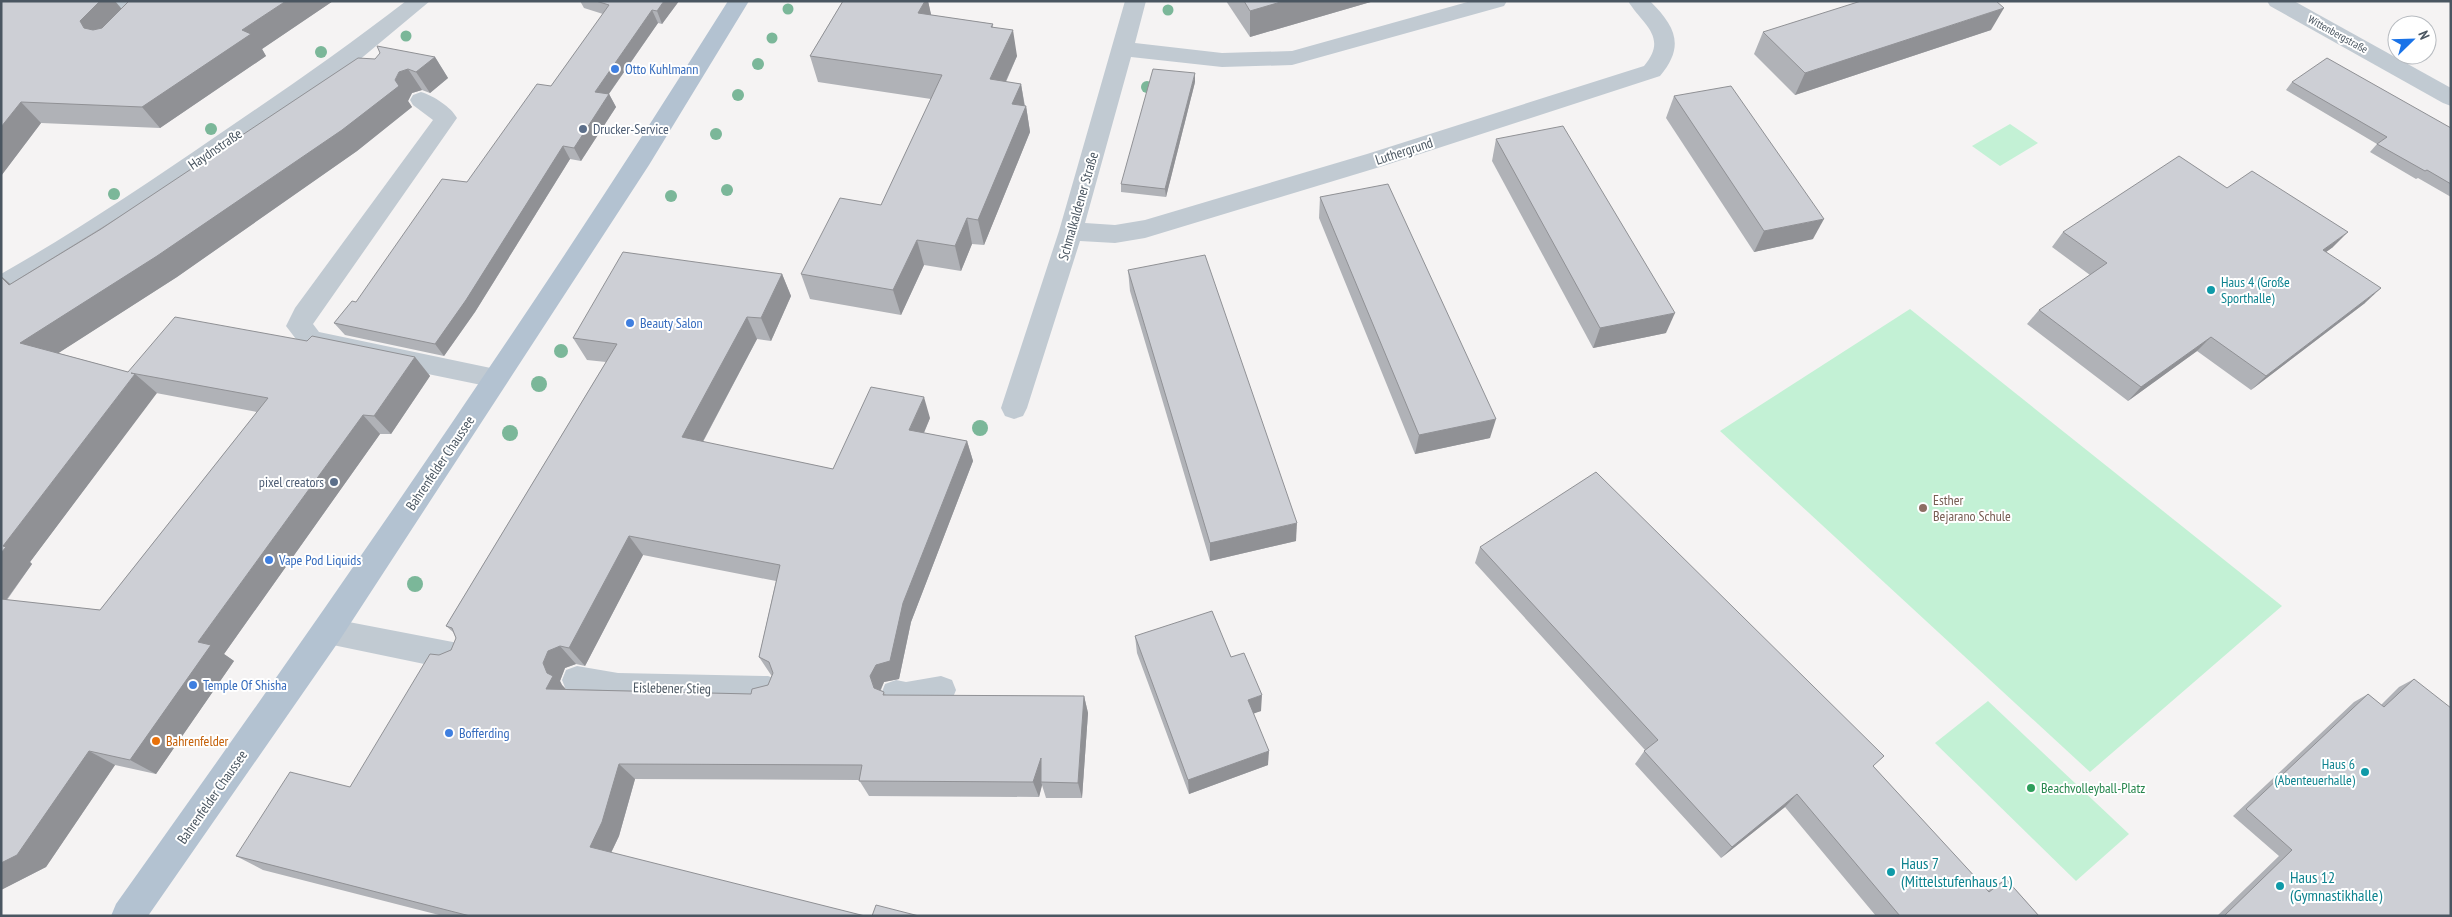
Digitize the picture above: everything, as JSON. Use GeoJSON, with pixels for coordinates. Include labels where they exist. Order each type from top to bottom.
{"type":"FeatureCollection","features":[{"type":"Feature","properties":{"kind":"main road","name":"Bahrenfelder Chaussee"},"geometry":{"type":"LineString","coordinates":[[128,916],[328,631],[641,159],[739,1]]}},
{"type":"Feature","properties":{"kind":"street"},"geometry":{"type":"LineString","coordinates":[[91,1],[147,8],[123,32]]}},
{"type":"Feature","properties":{"kind":"street","name":"Haydnstraße"},"geometry":{"type":"LineString","coordinates":[[1,286],[77,242],[350,56],[420,1]]}},
{"type":"Feature","properties":{"kind":"street","name":"Schmalkaldener Straße"},"geometry":{"type":"LineString","coordinates":[[1014,408],[1072,231],[1136,1]]}},
{"type":"Feature","properties":{"kind":"street"},"geometry":{"type":"LineString","coordinates":[[1122,49],[1222,60],[1292,58],[1497,1]]}},
{"type":"Feature","properties":{"kind":"street","name":"Luthergrund"},"geometry":{"type":"LineString","coordinates":[[1072,231],[1115,234],[1145,229],[1375,160],[1652,71],[1663,60],[1666,42],[1661,26],[1638,1]]}},
{"type":"Feature","properties":{"kind":"street","name":"Wittenbergstraße"},"geometry":{"type":"LineString","coordinates":[[2277,1],[2451,98]]}},
{"type":"Feature","properties":{"kind":"street"},"geometry":{"type":"LineString","coordinates":[[350,56],[370,68]]}},
{"type":"Feature","properties":{"kind":"street"},"geometry":{"type":"LineString","coordinates":[[421,100],[446,118],[304,315],[299,326],[311,340],[496,378]]}},
{"type":"Feature","properties":{"kind":"street"},"geometry":{"type":"LineString","coordinates":[[328,631],[458,657]]}},
{"type":"Feature","properties":{"kind":"street","name":"Eislebener Stieg"},"geometry":{"type":"LineString","coordinates":[[577,680],[618,687],[768,690]]}},
{"type":"Feature","properties":{"kind":"street"},"geometry":{"type":"LineString","coordinates":[[896,694],[906,696],[941,690]]}},
{"type":"Feature","properties":{"kind":"green space"},"geometry":{"type":"Polygon","coordinates":[[[2010,124],[2038,143],[2000,166],[1972,146],[2010,124]]]}},
{"type":"Feature","properties":{"kind":"green space"},"geometry":{"type":"Polygon","coordinates":[[[1910,309],[2282,606],[2090,772],[1720,431],[1910,309]]]}},
{"type":"Feature","properties":{"kind":"green space","name":"Beachvolleyball-Platz"},"geometry":{"type":"Polygon","coordinates":[[[1988,701],[2129,834],[2076,881],[1935,743],[1988,701]]]}},
{"type":"Feature","properties":{"kind":"building"},"geometry":{"type":"Polygon","coordinates":[[[1,1],[100,1],[80,21],[84,28],[93,30],[102,28],[129,1],[286,1],[242,30],[251,34],[142,107],[21,102],[1,127],[1,1]]]}},
{"type":"Feature","properties":{"kind":"building"},"geometry":{"type":"Polygon","coordinates":[[[596,1],[664,1],[657,11],[652,10],[595,92],[609,94],[574,148],[563,146],[466,300],[435,344],[334,323],[352,301],[356,302],[442,179],[467,182],[537,84],[551,86],[609,5],[596,1]]]}},
{"type":"Feature","properties":{"kind":"building"},"geometry":{"type":"Polygon","coordinates":[[[843,1],[925,1],[918,13],[993,24],[991,27],[1013,30],[990,79],[1021,84],[1012,104],[1026,106],[978,220],[967,218],[955,246],[917,240],[893,290],[801,274],[840,198],[881,205],[942,75],[810,56],[843,1]]]}},
{"type":"Feature","properties":{"kind":"building"},"geometry":{"type":"Polygon","coordinates":[[[1244,1],[1284,1],[1250,11],[1244,1]]]}},
{"type":"Feature","properties":{"kind":"building"},"geometry":{"type":"Polygon","coordinates":[[[1861,1],[1996,1],[2004,8],[1805,73],[1763,32],[1861,1]]]}},
{"type":"Feature","properties":{"kind":"building"},"geometry":{"type":"Polygon","coordinates":[[[377,46],[435,57],[416,72],[408,69],[399,72],[395,80],[399,86],[342,130],[157,256],[20,343],[128,372],[175,317],[307,341],[312,336],[415,357],[374,416],[363,415],[198,642],[211,645],[130,760],[89,751],[17,855],[1,863],[1,599],[100,610],[268,398],[131,373],[135,374],[3,546],[6,547],[1,553],[1,277],[9,285],[101,229],[358,58],[375,59],[380,53],[377,46]]]}},
{"type":"Feature","properties":{"kind":"building"},"geometry":{"type":"Polygon","coordinates":[[[2327,58],[2451,128],[2451,184],[2377,144],[2387,137],[2292,82],[2327,58]]]}},
{"type":"Feature","properties":{"kind":"building"},"geometry":{"type":"Polygon","coordinates":[[[1153,69],[1195,73],[1165,189],[1121,184],[1153,69]]]}},
{"type":"Feature","properties":{"kind":"building"},"geometry":{"type":"Polygon","coordinates":[[[1731,86],[1824,219],[1764,231],[1674,96],[1731,86]]]}},
{"type":"Feature","properties":{"kind":"building"},"geometry":{"type":"Polygon","coordinates":[[[1563,126],[1675,313],[1600,328],[1496,139],[1563,126]]]}},
{"type":"Feature","properties":{"kind":"building","name":"Haus 4 (Große Sporthalle)"},"geometry":{"type":"Polygon","coordinates":[[[2179,156],[2227,188],[2252,171],[2348,232],[2323,250],[2381,288],[2266,376],[2211,337],[2141,387],[2039,310],[2107,263],[2063,232],[2179,156]]]}},
{"type":"Feature","properties":{"kind":"building"},"geometry":{"type":"Polygon","coordinates":[[[1388,184],[1496,419],[1419,435],[1320,197],[1388,184]]]}},
{"type":"Feature","properties":{"kind":"building"},"geometry":{"type":"Polygon","coordinates":[[[623,252],[782,274],[761,318],[747,317],[682,437],[833,469],[871,387],[924,397],[909,430],[967,441],[903,603],[890,661],[876,665],[870,676],[874,688],[884,692],[883,695],[1084,696],[1078,783],[1041,782],[1041,758],[1033,782],[859,781],[862,765],[619,764],[602,822],[590,847],[865,916],[470,916],[236,856],[290,772],[350,787],[430,654],[439,655],[451,650],[456,638],[452,628],[446,626],[617,344],[573,338],[623,252]],[[629,536],[569,648],[560,646],[548,651],[543,663],[547,673],[553,676],[546,689],[751,694],[752,689],[768,685],[773,673],[769,662],[759,657],[780,565],[629,536]]]}},
{"type":"Feature","properties":{"kind":"building"},"geometry":{"type":"Polygon","coordinates":[[[1205,255],[1297,523],[1210,543],[1128,270],[1205,255]]]}},
{"type":"Feature","properties":{"kind":"building"},"geometry":{"type":"Polygon","coordinates":[[[1596,472],[1884,756],[1873,766],[1989,892],[2006,879],[2039,916],[1900,916],[1797,794],[1732,847],[1644,751],[1658,740],[1480,547],[1596,472]]]}},
{"type":"Feature","properties":{"kind":"building"},"geometry":{"type":"Polygon","coordinates":[[[1212,611],[1231,657],[1244,653],[1262,695],[1248,700],[1269,751],[1188,780],[1135,636],[1212,611]]]}},
{"type":"Feature","properties":{"kind":"building","name":"Haus 6 (Abenteuerhalle)"},"geometry":{"type":"Polygon","coordinates":[[[2414,679],[2451,708],[2451,916],[2224,916],[2292,850],[2246,809],[2368,694],[2384,707],[2414,679]]]}},
{"type":"Feature","properties":{"kind":"building"},"geometry":{"type":"Polygon","coordinates":[[[876,905],[919,916],[872,916],[876,905]]]}},
{"type":"Feature","properties":{"kind":"place","name":"Otto Kuhlmann"},"geometry":{"type":"Point","coordinates":[615,69]}},
{"type":"Feature","properties":{"kind":"place","name":"Drucker-Service"},"geometry":{"type":"Point","coordinates":[583,129]}},
{"type":"Feature","properties":{"kind":"place","name":"Haus 4 (Große Sporthalle)"},"geometry":{"type":"Point","coordinates":[2211,290]}},
{"type":"Feature","properties":{"kind":"place","name":"Beauty Salon"},"geometry":{"type":"Point","coordinates":[630,323]}},
{"type":"Feature","properties":{"kind":"place","name":"pixel creators"},"geometry":{"type":"Point","coordinates":[334,482]}},
{"type":"Feature","properties":{"kind":"place","name":"Esther Bejarano Schule"},"geometry":{"type":"Point","coordinates":[1923,508]}},
{"type":"Feature","properties":{"kind":"place","name":"Vape Pod Liquids"},"geometry":{"type":"Point","coordinates":[269,560]}},
{"type":"Feature","properties":{"kind":"place","name":"Temple Of Shisha"},"geometry":{"type":"Point","coordinates":[193,685]}},
{"type":"Feature","properties":{"kind":"place","name":"Bofferding"},"geometry":{"type":"Point","coordinates":[449,733]}},
{"type":"Feature","properties":{"kind":"place","name":"Bahrenfelder"},"geometry":{"type":"Point","coordinates":[156,741]}},
{"type":"Feature","properties":{"kind":"place","name":"Haus 6 (Abenteuerhalle)"},"geometry":{"type":"Point","coordinates":[2365,772]}},
{"type":"Feature","properties":{"kind":"place","name":"Beachvolleyball-Platz"},"geometry":{"type":"Point","coordinates":[2031,788]}},
{"type":"Feature","properties":{"kind":"place","name":"Haus 7 (Mittelstufenhaus 1)"},"geometry":{"type":"Point","coordinates":[1891,872]}},
{"type":"Feature","properties":{"kind":"place","name":"Haus 12 (Gymnastikhalle)"},"geometry":{"type":"Point","coordinates":[2280,886]}}]}
